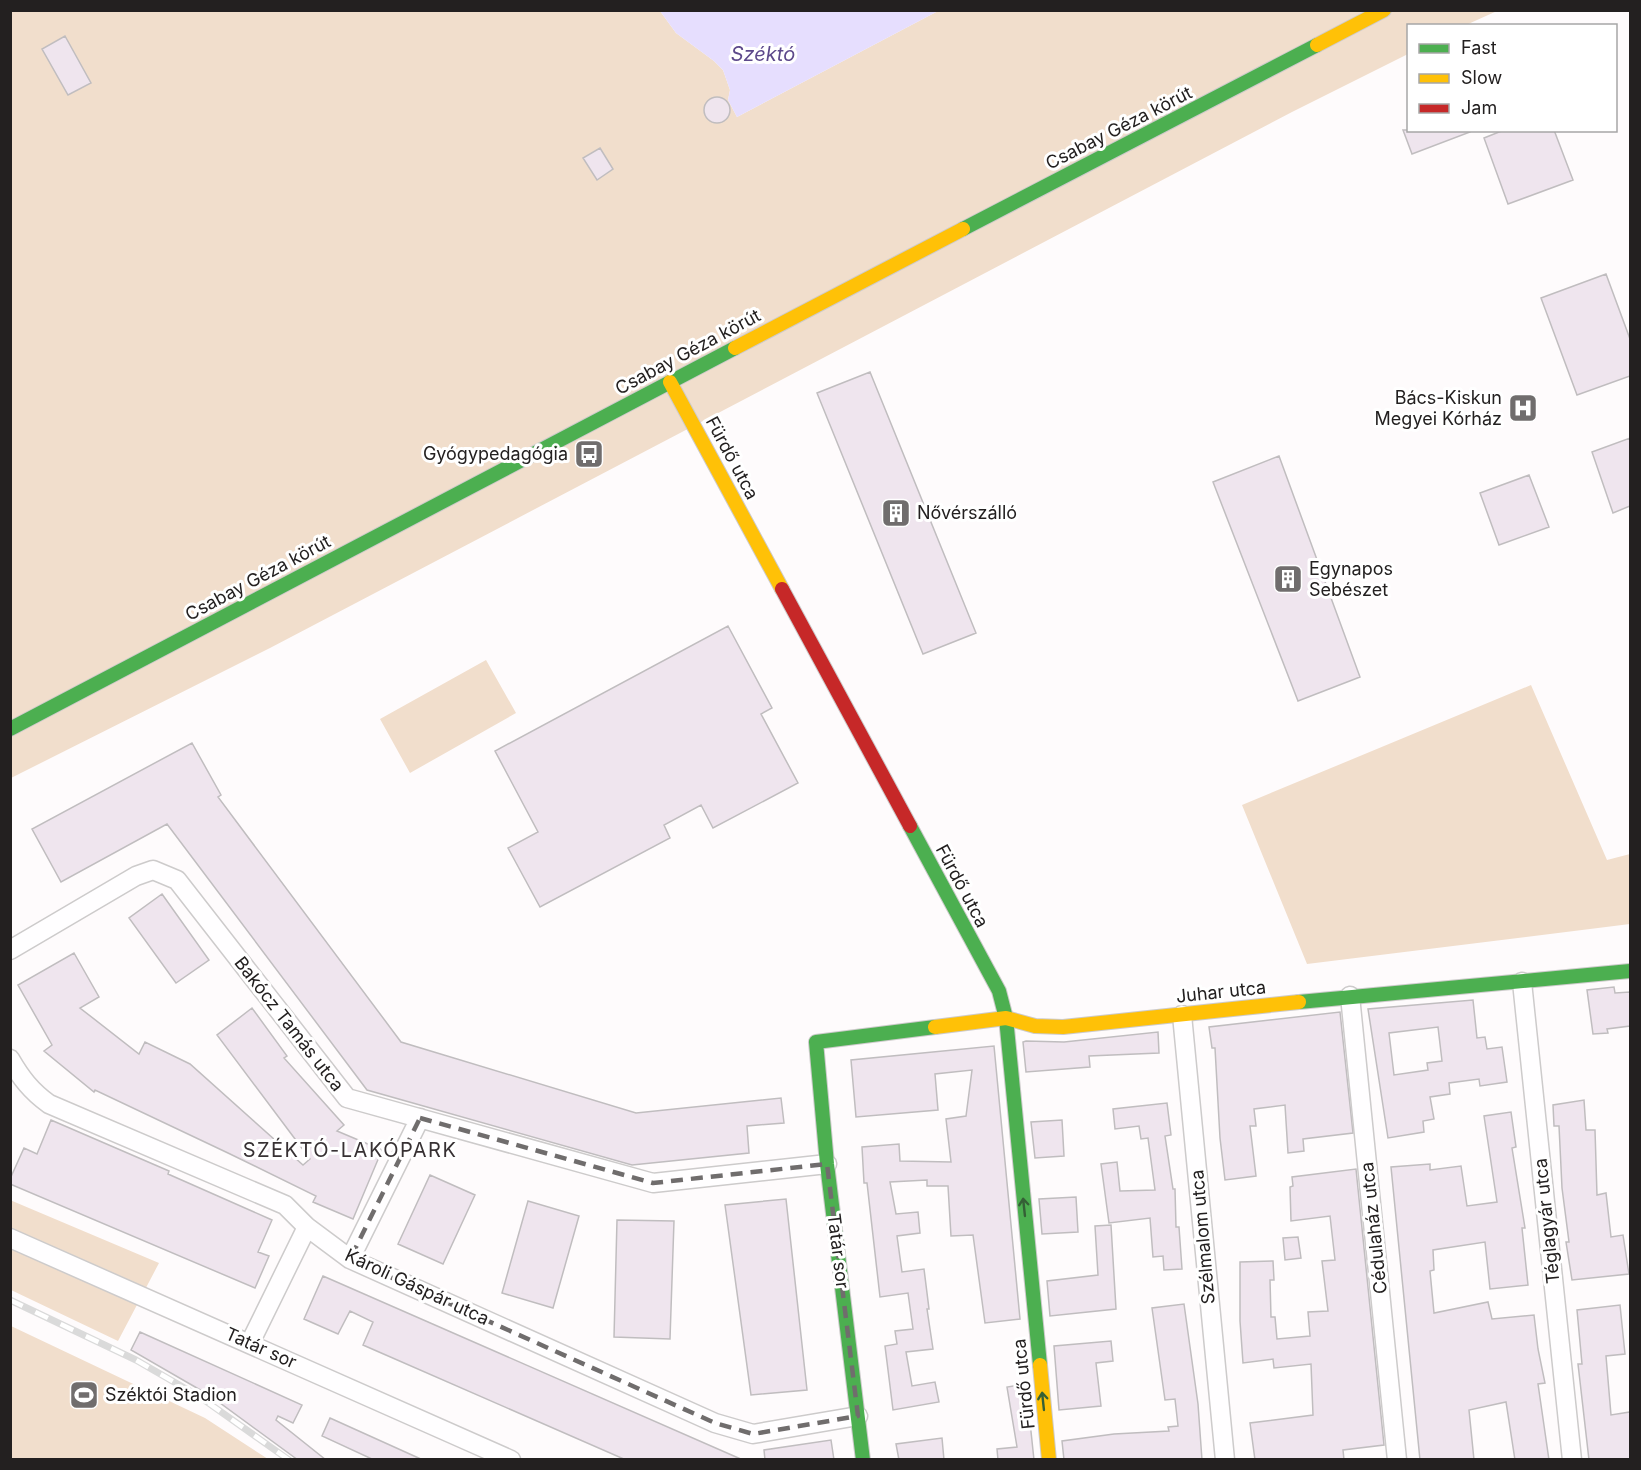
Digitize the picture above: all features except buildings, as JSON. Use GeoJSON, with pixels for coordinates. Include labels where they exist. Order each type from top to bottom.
{"type":"FeatureCollection","features":[{"type":"Feature","properties":{"kind":"street","name":"Csabay Géza körút"},"geometry":{"type":"LineString","coordinates":[[10,729],[1384,10]]}},
{"type":"Feature","properties":{"kind":"street","name":"Fürdő utca"},"geometry":{"type":"LineString","coordinates":[[670,382],[999,991],[1006,1018],[1049,1460]]}},
{"type":"Feature","properties":{"kind":"street","name":"Bakócz Tamás utca"},"geometry":{"type":"LineString","coordinates":[[10,950],[136,876],[153,870],[177,880],[347,1098],[653,1183],[827,1164]]}},
{"type":"Feature","properties":{"kind":"street","name":"Juhar utca"},"geometry":{"type":"LineString","coordinates":[[816,1042],[1006,1018],[1035,1026],[1063,1027],[1350,996],[1630,971]]}},
{"type":"Feature","properties":{"kind":"street","name":"Téglagyár utca"},"geometry":{"type":"LineString","coordinates":[[1522,982],[1572,1460]]}},
{"type":"Feature","properties":{"kind":"street","name":"Cédulaház utca"},"geometry":{"type":"LineString","coordinates":[[1350,996],[1397,1460]]}},
{"type":"Feature","properties":{"kind":"street","name":"Szélmalom utca"},"geometry":{"type":"LineString","coordinates":[[1182,1015],[1225,1460]]}},
{"type":"Feature","properties":{"kind":"street","name":"Tatár sor"},"geometry":{"type":"LineString","coordinates":[[816,1042],[827,1164],[863,1460]]}},
{"type":"Feature","properties":{"kind":"street","name":"Károli Gáspár utca"},"geometry":{"type":"LineString","coordinates":[[10,1059],[22,1080],[34,1094],[49,1104],[285,1205],[307,1227],[350,1259],[715,1423],[753,1434],[858,1416]]}},
{"type":"Feature","properties":{"kind":"street"},"geometry":{"type":"LineString","coordinates":[[350,1259],[420,1118]]}},
{"type":"Feature","properties":{"kind":"street"},"geometry":{"type":"LineString","coordinates":[[250,1343],[307,1227]]}},
{"type":"Feature","properties":{"kind":"street","name":"Tatár sor"},"geometry":{"type":"LineString","coordinates":[[10,1238],[511,1460]]}},
{"type":"Feature","properties":{"kind":"highlighted area"},"geometry":{"type":"Polygon","coordinates":[[[420,1118],[653,1183],[827,1164],[858,1416],[753,1434],[715,1423],[350,1259],[420,1118]]]}},
{"type":"Feature","properties":{"kind":"shaded area"},"geometry":{"type":"Polygon","coordinates":[[[11,11],[660,11],[676,33],[723,70],[730,90],[728,100],[737,117],[938,11],[1497,11],[1468,24],[1407,24],[1407,54],[1292,112],[270,648],[11,778],[11,11]]]}},
{"type":"Feature","properties":{"kind":"shaded area"},"geometry":{"type":"Polygon","coordinates":[[[486,660],[516,713],[410,773],[380,719],[486,660]]]}},
{"type":"Feature","properties":{"kind":"shaded area"},"geometry":{"type":"Polygon","coordinates":[[[1531,685],[1607,860],[1630,854],[1630,924],[1307,964],[1242,805],[1531,685]]]}},
{"type":"Feature","properties":{"kind":"shaded area"},"geometry":{"type":"Polygon","coordinates":[[[10,1200],[159,1263],[118,1341],[11,1290],[10,1200]]]}},
{"type":"Feature","properties":{"kind":"shaded area","name":"Széktói Stadion"},"geometry":{"type":"Polygon","coordinates":[[[11,1326],[205,1418],[268,1459],[11,1459],[11,1326]]]}},
{"type":"Feature","properties":{"kind":"water","name":"Széktó"},"geometry":{"type":"Polygon","coordinates":[[[660,11],[938,11],[737,117],[728,100],[730,90],[723,70],[676,33],[660,11]]]}},
{"type":"Feature","properties":{"kind":"railway"},"geometry":{"type":"LineString","coordinates":[[10,1300],[136,1360],[200,1397],[289,1460]]}},
{"type":"Feature","properties":{"kind":"traffic: fast"},"geometry":{"type":"LineString","coordinates":[[963,229],[1317,45]]}},
{"type":"Feature","properties":{"kind":"traffic: fast"},"geometry":{"type":"LineString","coordinates":[[10,729],[735,348]]}},
{"type":"Feature","properties":{"kind":"traffic: fast"},"geometry":{"type":"LineString","coordinates":[[910,826],[999,991],[1006,1018],[1040,1365]]}},
{"type":"Feature","properties":{"kind":"traffic: fast"},"geometry":{"type":"LineString","coordinates":[[1299,1002],[1630,971]]}},
{"type":"Feature","properties":{"kind":"traffic: fast"},"geometry":{"type":"LineString","coordinates":[[863,1460],[827,1164],[816,1042],[935,1027]]}},
{"type":"Feature","properties":{"kind":"traffic: slow"},"geometry":{"type":"LineString","coordinates":[[1317,45],[1384,10]]}},
{"type":"Feature","properties":{"kind":"traffic: slow"},"geometry":{"type":"LineString","coordinates":[[735,348],[963,229]]}},
{"type":"Feature","properties":{"kind":"traffic: slow"},"geometry":{"type":"LineString","coordinates":[[670,382],[782,589]]}},
{"type":"Feature","properties":{"kind":"traffic: slow"},"geometry":{"type":"LineString","coordinates":[[935,1027],[1006,1018],[1035,1026],[1063,1027],[1299,1002]]}},
{"type":"Feature","properties":{"kind":"traffic: slow"},"geometry":{"type":"LineString","coordinates":[[1040,1365],[1049,1460]]}},
{"type":"Feature","properties":{"kind":"traffic: jam"},"geometry":{"type":"LineString","coordinates":[[782,589],[910,826]]}},
{"type":"Feature","properties":{"kind":"place","name":"Bács-Kiskun Megyei Kórház"},"geometry":{"type":"Point","coordinates":[1523,408]}},
{"type":"Feature","properties":{"kind":"place","name":"Gyógypedagógia"},"geometry":{"type":"Point","coordinates":[589,454]}},
{"type":"Feature","properties":{"kind":"place","name":"Nővérszálló"},"geometry":{"type":"Point","coordinates":[896,513]}},
{"type":"Feature","properties":{"kind":"place","name":"Egynapos Sebészet"},"geometry":{"type":"Point","coordinates":[1288,579]}},
{"type":"Feature","properties":{"kind":"place","name":"Széktói Stadion"},"geometry":{"type":"Point","coordinates":[84,1395]}},
{"type":"Feature","properties":{"kind":"district","name":"SZÉKTÓ-LAKÓPARK"},"geometry":{"type":"Point","coordinates":[350,1150]}}]}
